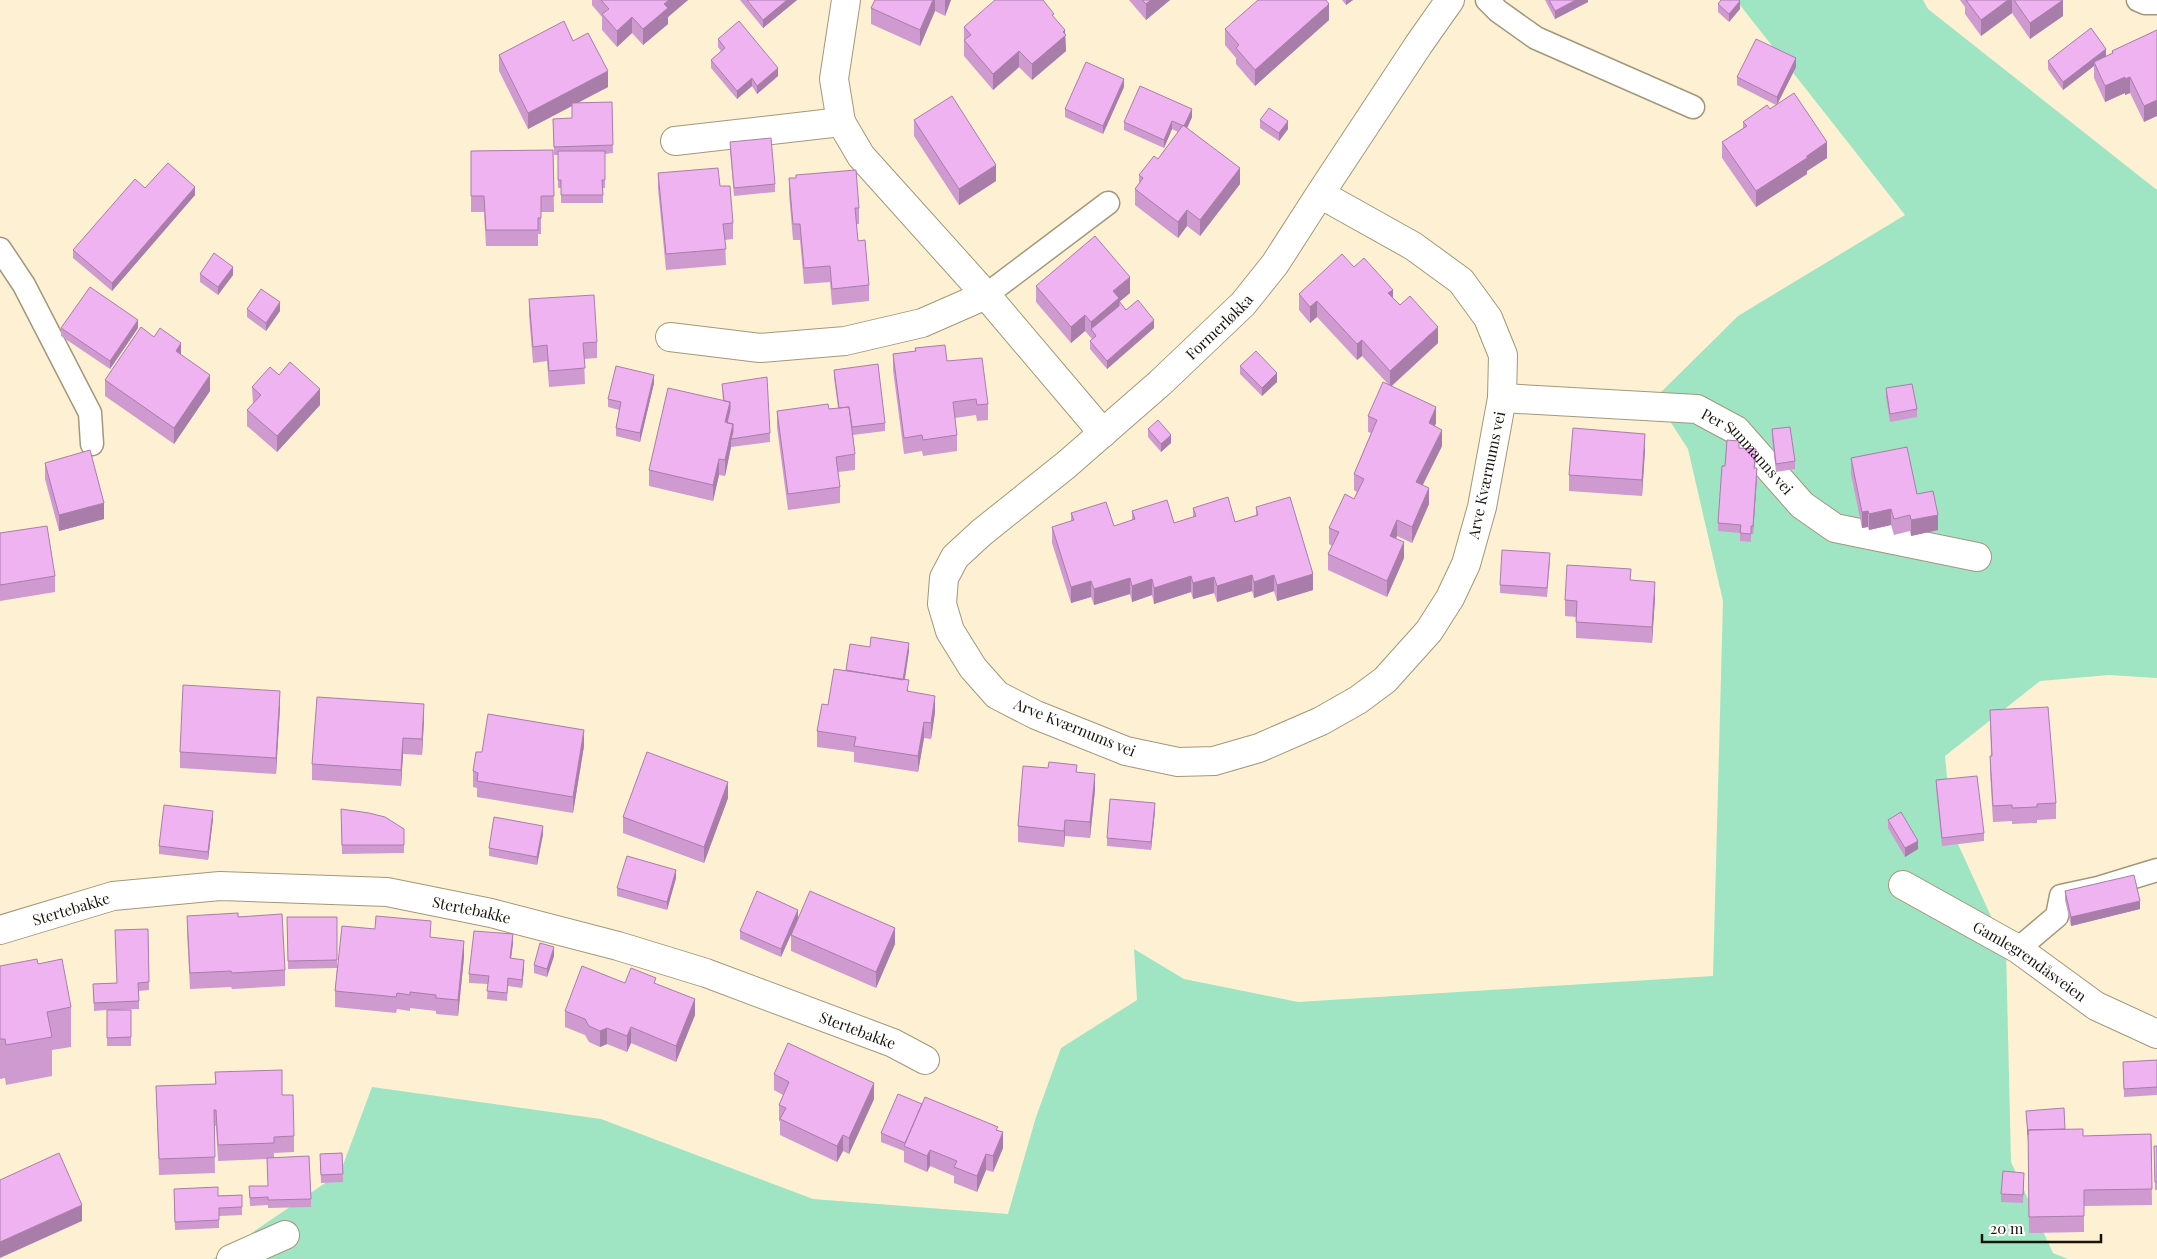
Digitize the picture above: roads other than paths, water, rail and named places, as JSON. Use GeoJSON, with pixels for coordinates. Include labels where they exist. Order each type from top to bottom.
{"type":"FeatureCollection","features":[{"type":"Feature","properties":{"kind":"street"},"geometry":{"type":"LineString","coordinates":[[846,0],[834,79],[841,122],[861,156],[986,295],[1103,432]]}},
{"type":"Feature","properties":{"kind":"street","name":"Formerløkka"},"geometry":{"type":"LineString","coordinates":[[942,604],[944,578],[955,557],[981,533],[1066,465],[1160,384],[1243,304],[1275,264],[1450,0]]}},
{"type":"Feature","properties":{"kind":"street"},"geometry":{"type":"LineString","coordinates":[[675,141],[841,122]]}},
{"type":"Feature","properties":{"kind":"street","name":"Arve Kværnums vei"},"geometry":{"type":"LineString","coordinates":[[942,604],[950,631],[973,668],[997,695],[1036,715],[1126,751],[1178,762],[1214,761],[1258,748],[1321,721],[1358,700],[1385,680],[1429,631],[1450,598],[1466,564],[1482,507],[1502,398],[1503,355],[1488,318],[1461,281],[1413,246],[1320,194]]}},
{"type":"Feature","properties":{"kind":"street"},"geometry":{"type":"LineString","coordinates":[[670,337],[760,348],[845,341],[922,323],[986,295]]}},
{"type":"Feature","properties":{"kind":"street","name":"Per Sunmanns vei"},"geometry":{"type":"LineString","coordinates":[[1502,398],[1697,409],[1736,430],[1802,505],[1835,528],[1977,557]]}},
{"type":"Feature","properties":{"kind":"street","name":"Gamlegrendåsveien"},"geometry":{"type":"LineString","coordinates":[[1904,885],[2018,949],[2096,1006],[2157,1034]]}},
{"type":"Feature","properties":{"kind":"street","name":"Stertebakke"},"geometry":{"type":"LineString","coordinates":[[0,930],[113,896],[132,894],[220,886],[387,892],[491,913],[618,946],[706,973],[894,1043],[925,1060]]}},
{"type":"Feature","properties":{"kind":"street"},"geometry":{"type":"LineString","coordinates":[[231,1259],[285,1235]]}},
{"type":"Feature","properties":{"kind":"lane"},"geometry":{"type":"LineString","coordinates":[[1487,0],[1498,11],[1536,38],[1693,107]]}},
{"type":"Feature","properties":{"kind":"lane"},"geometry":{"type":"LineString","coordinates":[[2138,0],[2145,3],[2157,3]]}},
{"type":"Feature","properties":{"kind":"lane"},"geometry":{"type":"LineString","coordinates":[[986,295],[1108,203]]}},
{"type":"Feature","properties":{"kind":"lane"},"geometry":{"type":"LineString","coordinates":[[0,250],[24,284],[90,413],[92,444]]}},
{"type":"Feature","properties":{"kind":"lane"},"geometry":{"type":"LineString","coordinates":[[2018,949],[2057,916],[2062,896],[2098,888],[2157,870]]}}]}
